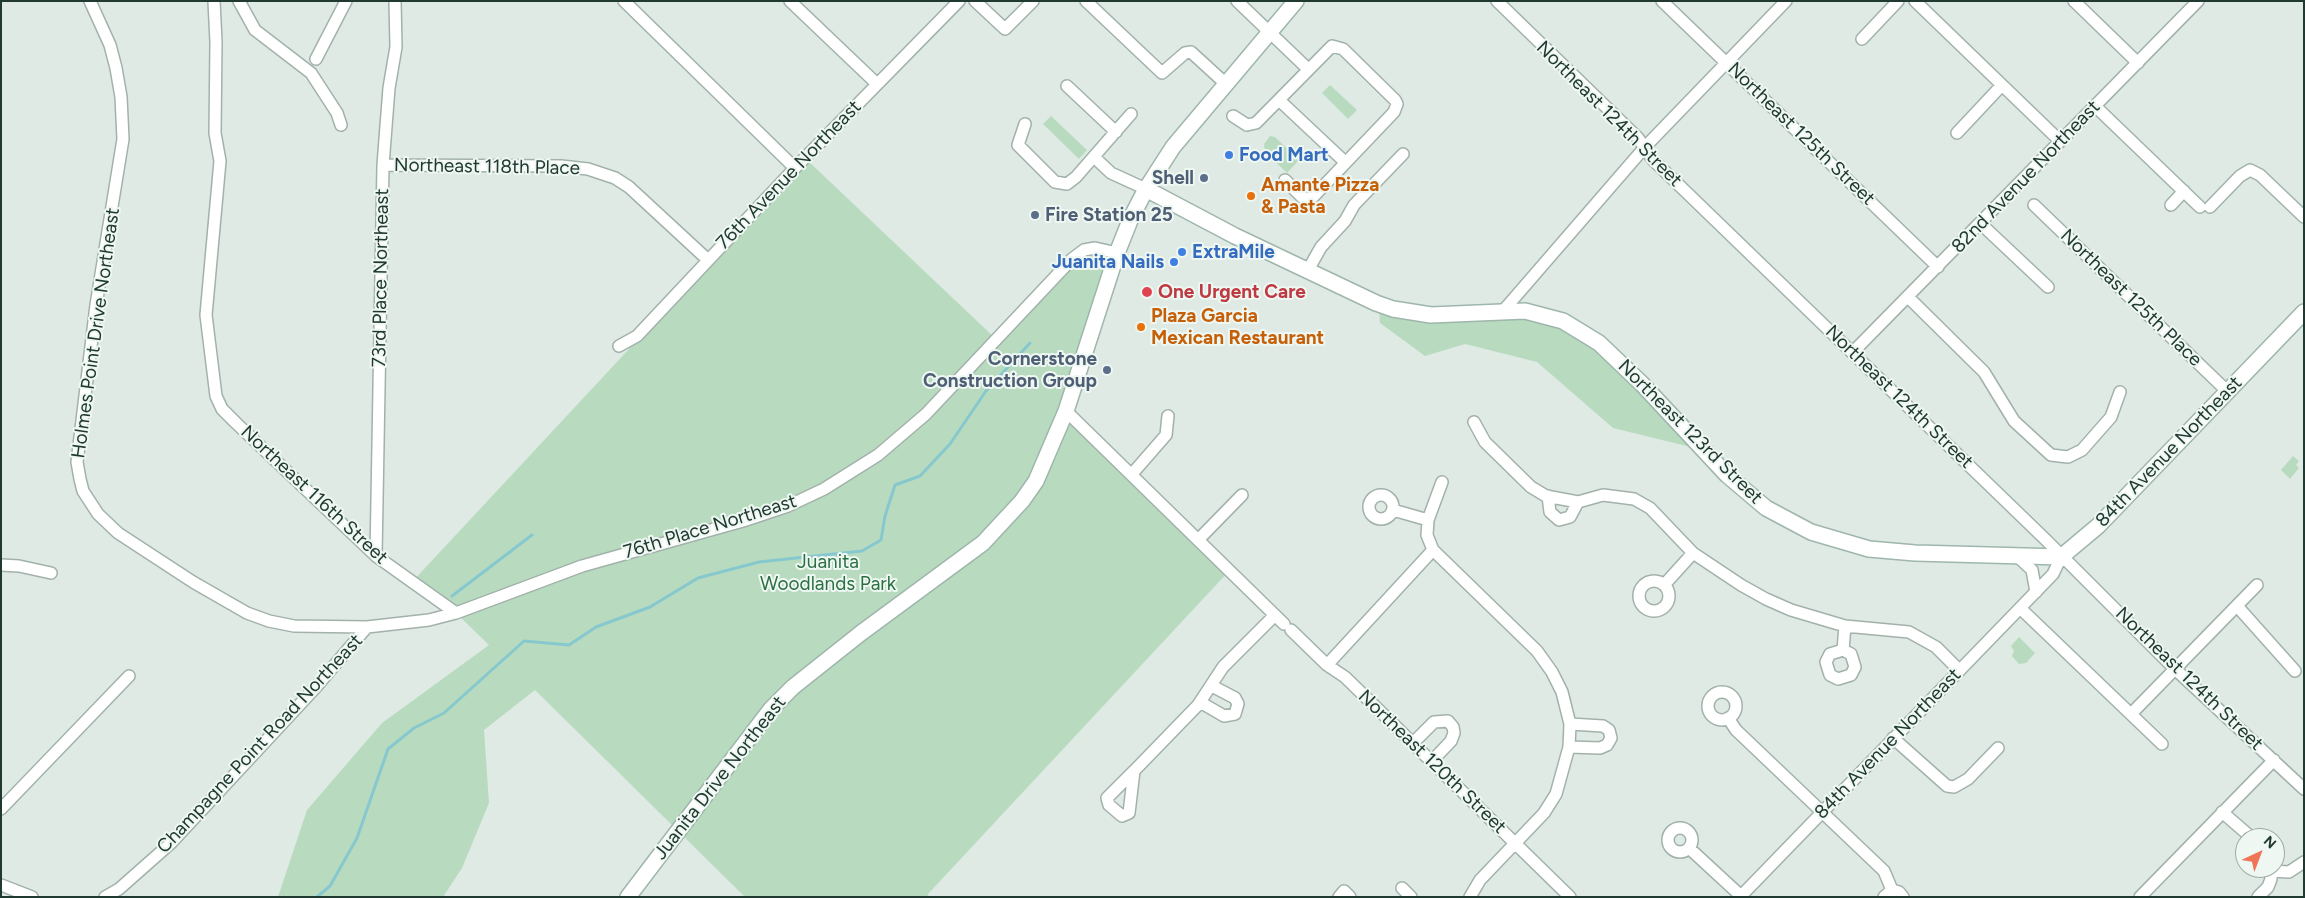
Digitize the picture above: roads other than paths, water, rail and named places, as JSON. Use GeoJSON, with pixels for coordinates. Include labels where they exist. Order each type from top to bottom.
{"type":"FeatureCollection","features":[{"type":"Feature","properties":{"kind":"street","name":"Holmes Point Drive Northeast"},"geometry":{"type":"LineString","coordinates":[[90,1],[110,45],[116,68],[121,97],[123,139],[96,305],[77,462],[83,491],[98,514],[118,533],[193,582],[247,613],[269,621],[294,626],[367,627]]}},
{"type":"Feature","properties":{"kind":"street","name":"Northeast 116th Street"},"geometry":{"type":"LineString","coordinates":[[214,1],[216,42],[215,133],[220,161],[206,315],[214,382],[222,409],[376,556],[456,613]]}},
{"type":"Feature","properties":{"kind":"street"},"geometry":{"type":"LineString","coordinates":[[239,1],[254,30],[311,73],[337,113],[341,125]]}},
{"type":"Feature","properties":{"kind":"street"},"geometry":{"type":"LineString","coordinates":[[316,59],[346,1]]}},
{"type":"Feature","properties":{"kind":"street"},"geometry":{"type":"LineString","coordinates":[[352,1],[358,1]]}},
{"type":"Feature","properties":{"kind":"street","name":"73rd Place Northeast"},"geometry":{"type":"LineString","coordinates":[[376,556],[383,165],[389,88],[396,47],[395,1]]}},
{"type":"Feature","properties":{"kind":"street"},"geometry":{"type":"LineString","coordinates":[[624,1],[795,168]]}},
{"type":"Feature","properties":{"kind":"street"},"geometry":{"type":"LineString","coordinates":[[790,1],[876,83]]}},
{"type":"Feature","properties":{"kind":"street","name":"76th Avenue Northeast"},"geometry":{"type":"LineString","coordinates":[[619,346],[637,336],[876,83],[959,1]]}},
{"type":"Feature","properties":{"kind":"street"},"geometry":{"type":"LineString","coordinates":[[975,1],[1005,29],[1033,1]]}},
{"type":"Feature","properties":{"kind":"street"},"geometry":{"type":"LineString","coordinates":[[1086,1],[1162,73],[1185,53],[1191,52],[1226,84]]}},
{"type":"Feature","properties":{"kind":"street"},"geometry":{"type":"LineString","coordinates":[[1237,1],[1308,70]]}},
{"type":"Feature","properties":{"kind":"street","name":"Juanita Drive Northeast"},"geometry":{"type":"LineString","coordinates":[[628,897],[765,716],[793,687],[983,543],[1003,523],[1036,481],[1066,411],[1117,253],[1131,218],[1146,190],[1173,147],[1296,1]]}},
{"type":"Feature","properties":{"kind":"street","name":"Northeast 124th Street"},"geometry":{"type":"LineString","coordinates":[[1497,1],[1645,147],[1653,160],[1853,352],[2176,669],[2304,789]]}},
{"type":"Feature","properties":{"kind":"street","name":"Northeast 125th Street"},"geometry":{"type":"LineString","coordinates":[[1662,1],[1938,267]]}},
{"type":"Feature","properties":{"kind":"street"},"geometry":{"type":"LineString","coordinates":[[1503,311],[1645,147],[1786,1]]}},
{"type":"Feature","properties":{"kind":"street"},"geometry":{"type":"LineString","coordinates":[[1862,40],[1898,1]]}},
{"type":"Feature","properties":{"kind":"street"},"geometry":{"type":"LineString","coordinates":[[1915,1],[2059,140]]}},
{"type":"Feature","properties":{"kind":"street"},"geometry":{"type":"LineString","coordinates":[[2074,1],[2138,64]]}},
{"type":"Feature","properties":{"kind":"street","name":"82nd Avenue Northeast"},"geometry":{"type":"LineString","coordinates":[[1853,352],[1938,267],[2059,140],[2138,64],[2198,1]]}},
{"type":"Feature","properties":{"kind":"street"},"geometry":{"type":"LineString","coordinates":[[1233,116],[1247,125],[1256,123],[1328,49],[1335,46],[1343,49],[1395,100],[1396,106],[1313,197],[1308,199],[1302,197],[1285,180]]}},
{"type":"Feature","properties":{"kind":"street"},"geometry":{"type":"LineString","coordinates":[[1957,133],[2002,85]]}},
{"type":"Feature","properties":{"kind":"street"},"geometry":{"type":"LineString","coordinates":[[1067,86],[1116,132]]}},
{"type":"Feature","properties":{"kind":"street"},"geometry":{"type":"LineString","coordinates":[[1279,100],[1345,162]]}},
{"type":"Feature","properties":{"kind":"street"},"geometry":{"type":"LineString","coordinates":[[2095,106],[2184,191],[2205,207],[2240,176],[2250,170],[2260,175],[2304,217]]}},
{"type":"Feature","properties":{"kind":"street"},"geometry":{"type":"LineString","coordinates":[[1025,124],[1018,144],[1055,182],[1067,184],[1094,157],[1131,114]]}},
{"type":"Feature","properties":{"kind":"street"},"geometry":{"type":"LineString","coordinates":[[1308,270],[1321,247],[1345,222],[1354,205],[1403,154]]}},
{"type":"Feature","properties":{"kind":"street"},"geometry":{"type":"LineString","coordinates":[[1094,157],[1111,173],[1146,190]]}},
{"type":"Feature","properties":{"kind":"street","name":"Northeast 118th Place"},"geometry":{"type":"LineString","coordinates":[[383,165],[562,166],[596,171],[615,178],[629,187],[708,260]]}},
{"type":"Feature","properties":{"kind":"street","name":"Northeast 123rd Street"},"geometry":{"type":"LineString","coordinates":[[1146,190],[1376,303],[1410,312],[1431,315],[1525,311],[1563,321],[1599,343],[1642,384],[1727,475],[1766,508],[1789,522],[1838,541],[1869,549],[2017,556],[2061,556]]}},
{"type":"Feature","properties":{"kind":"street"},"geometry":{"type":"LineString","coordinates":[[2171,206],[2184,191]]}},
{"type":"Feature","properties":{"kind":"street","name":"Northeast 125th Place"},"geometry":{"type":"LineString","coordinates":[[2034,205],[2228,392]]}},
{"type":"Feature","properties":{"kind":"street"},"geometry":{"type":"LineString","coordinates":[[1980,222],[2048,287]]}},
{"type":"Feature","properties":{"kind":"street","name":"76th Place Northeast"},"geometry":{"type":"LineString","coordinates":[[367,627],[421,621],[456,613],[582,566],[743,521],[788,506],[824,489],[878,455],[926,414],[1072,259],[1084,250],[1095,248],[1117,253]]}},
{"type":"Feature","properties":{"kind":"street"},"geometry":{"type":"LineString","coordinates":[[1908,297],[1984,372],[2014,421],[2050,455],[2068,457],[2082,450],[2111,418],[2120,392]]}},
{"type":"Feature","properties":{"kind":"street","name":"84th Avenue Northeast"},"geometry":{"type":"LineString","coordinates":[[1740,897],[2053,574],[2061,556],[2098,526],[2304,312]]}},
{"type":"Feature","properties":{"kind":"street","name":"Northeast 120th Street"},"geometry":{"type":"LineString","coordinates":[[1066,411],[1287,627],[1327,665],[1345,677],[1570,897]]}},
{"type":"Feature","properties":{"kind":"street"},"geometry":{"type":"LineString","coordinates":[[1132,474],[1166,435],[1168,416]]}},
{"type":"Feature","properties":{"kind":"street"},"geometry":{"type":"LineString","coordinates":[[1474,422],[1485,442],[1531,486],[1548,496],[1578,502],[1603,495],[1634,499],[1650,508],[1693,553],[1741,586],[1791,610],[1845,626],[1909,632],[1936,647],[1959,670]]}},
{"type":"Feature","properties":{"kind":"street"},"geometry":{"type":"LineString","coordinates":[[1442,482],[1428,520],[1427,535],[1433,550],[1537,651],[1552,672],[1562,692],[1570,735],[1563,776],[1556,794],[1544,813],[1480,880],[1470,897]]}},
{"type":"Feature","properties":{"kind":"street"},"geometry":{"type":"LineString","coordinates":[[1198,540],[1242,495]]}},
{"type":"Feature","properties":{"kind":"street"},"geometry":{"type":"LineString","coordinates":[[1548,496],[1550,512],[1559,520],[1570,517],[1578,502]]}},
{"type":"Feature","properties":{"kind":"street"},"geometry":{"type":"LineString","coordinates":[[1393,510],[1428,520]]}},
{"type":"Feature","properties":{"kind":"street"},"geometry":{"type":"LineString","coordinates":[[1327,665],[1433,550]]}},
{"type":"Feature","properties":{"kind":"street"},"geometry":{"type":"LineString","coordinates":[[1664,585],[1693,553]]}},
{"type":"Feature","properties":{"kind":"street"},"geometry":{"type":"LineString","coordinates":[[2017,556],[2032,570],[2036,592]]}},
{"type":"Feature","properties":{"kind":"street"},"geometry":{"type":"LineString","coordinates":[[1,565],[19,566],[51,573]]}},
{"type":"Feature","properties":{"kind":"street"},"geometry":{"type":"LineString","coordinates":[[2131,714],[2257,585]]}},
{"type":"Feature","properties":{"kind":"street"},"geometry":{"type":"LineString","coordinates":[[2237,606],[2294,671]]}},
{"type":"Feature","properties":{"kind":"street"},"geometry":{"type":"LineString","coordinates":[[2020,608],[2162,744]]}},
{"type":"Feature","properties":{"kind":"street"},"geometry":{"type":"LineString","coordinates":[[1134,771],[1200,702],[1223,667],[1275,615]]}},
{"type":"Feature","properties":{"kind":"street"},"geometry":{"type":"LineString","coordinates":[[1843,650],[1845,626]]}},
{"type":"Feature","properties":{"kind":"street","name":"Champagne Point Road Northeast"},"geometry":{"type":"LineString","coordinates":[[104,897],[119,889],[197,816],[316,687],[367,627]]}},
{"type":"Feature","properties":{"kind":"street"},"geometry":{"type":"LineString","coordinates":[[1,809],[129,676]]}},
{"type":"Feature","properties":{"kind":"street"},"geometry":{"type":"LineString","coordinates":[[1200,702],[1224,716],[1236,714],[1238,704],[1234,698],[1212,686]]}},
{"type":"Feature","properties":{"kind":"street"},"geometry":{"type":"LineString","coordinates":[[1728,718],[1736,730],[1884,871],[1888,894],[1899,892],[1903,897]]}},
{"type":"Feature","properties":{"kind":"street"},"geometry":{"type":"LineString","coordinates":[[1413,743],[1434,722],[1448,721],[1453,727],[1454,733],[1451,741],[1432,761]]}},
{"type":"Feature","properties":{"kind":"street"},"geometry":{"type":"LineString","coordinates":[[1603,726],[1609,730],[1611,738],[1607,745],[1600,748],[1570,735],[1603,726]]}},
{"type":"Feature","properties":{"kind":"street"},"geometry":{"type":"LineString","coordinates":[[1894,738],[1947,786],[1954,787],[1968,779],[1998,748]]}},
{"type":"Feature","properties":{"kind":"street"},"geometry":{"type":"LineString","coordinates":[[2140,897],[2274,760]]}},
{"type":"Feature","properties":{"kind":"street"},"geometry":{"type":"LineString","coordinates":[[2222,812],[2240,828]]}},
{"type":"Feature","properties":{"kind":"street"},"geometry":{"type":"LineString","coordinates":[[1690,848],[1740,897]]}},
{"type":"Feature","properties":{"kind":"street"},"geometry":{"type":"LineString","coordinates":[[2285,871],[2289,872],[2304,862]]}},
{"type":"Feature","properties":{"kind":"street"},"geometry":{"type":"LineString","coordinates":[[2258,897],[2268,887],[2270,878]]}},
{"type":"Feature","properties":{"kind":"street"},"geometry":{"type":"LineString","coordinates":[[1,885],[32,897]]}},
{"type":"Feature","properties":{"kind":"street"},"geometry":{"type":"LineString","coordinates":[[1402,888],[1411,897]]}},
{"type":"Feature","properties":{"kind":"waterway"},"geometry":{"type":"LineString","coordinates":[[317,897],[330,886],[357,838],[388,749],[414,728],[444,713],[524,641],[569,645],[596,627],[650,607],[698,578],[759,562],[862,551],[881,540],[885,516],[895,485],[920,476],[950,444],[986,391],[1030,343]]}},
{"type":"Feature","properties":{"kind":"waterway"},"geometry":{"type":"LineString","coordinates":[[452,596],[532,535]]}},
{"type":"Feature","properties":{"kind":"place","name":"Food Mart"},"geometry":{"type":"Point","coordinates":[1229,155]}},
{"type":"Feature","properties":{"kind":"place","name":"Shell"},"geometry":{"type":"Point","coordinates":[1204,178]}},
{"type":"Feature","properties":{"kind":"place","name":"Amante Pizza & Pasta"},"geometry":{"type":"Point","coordinates":[1251,196]}},
{"type":"Feature","properties":{"kind":"place","name":"Fire Station 25"},"geometry":{"type":"Point","coordinates":[1035,215]}},
{"type":"Feature","properties":{"kind":"place","name":"ExtraMile"},"geometry":{"type":"Point","coordinates":[1182,252]}},
{"type":"Feature","properties":{"kind":"place","name":"Juanita Nails"},"geometry":{"type":"Point","coordinates":[1174,262]}},
{"type":"Feature","properties":{"kind":"place","name":"One Urgent Care"},"geometry":{"type":"Point","coordinates":[1147,292]}},
{"type":"Feature","properties":{"kind":"place","name":"Plaza Garcia Mexican Restaurant"},"geometry":{"type":"Point","coordinates":[1141,327]}},
{"type":"Feature","properties":{"kind":"place","name":"Cornerstone Construction Group"},"geometry":{"type":"Point","coordinates":[1107,370]}},
{"type":"Feature","properties":{"kind":"park label","name":"Juanita Woodlands Park"},"geometry":{"type":"Point","coordinates":[828,573]}}]}
